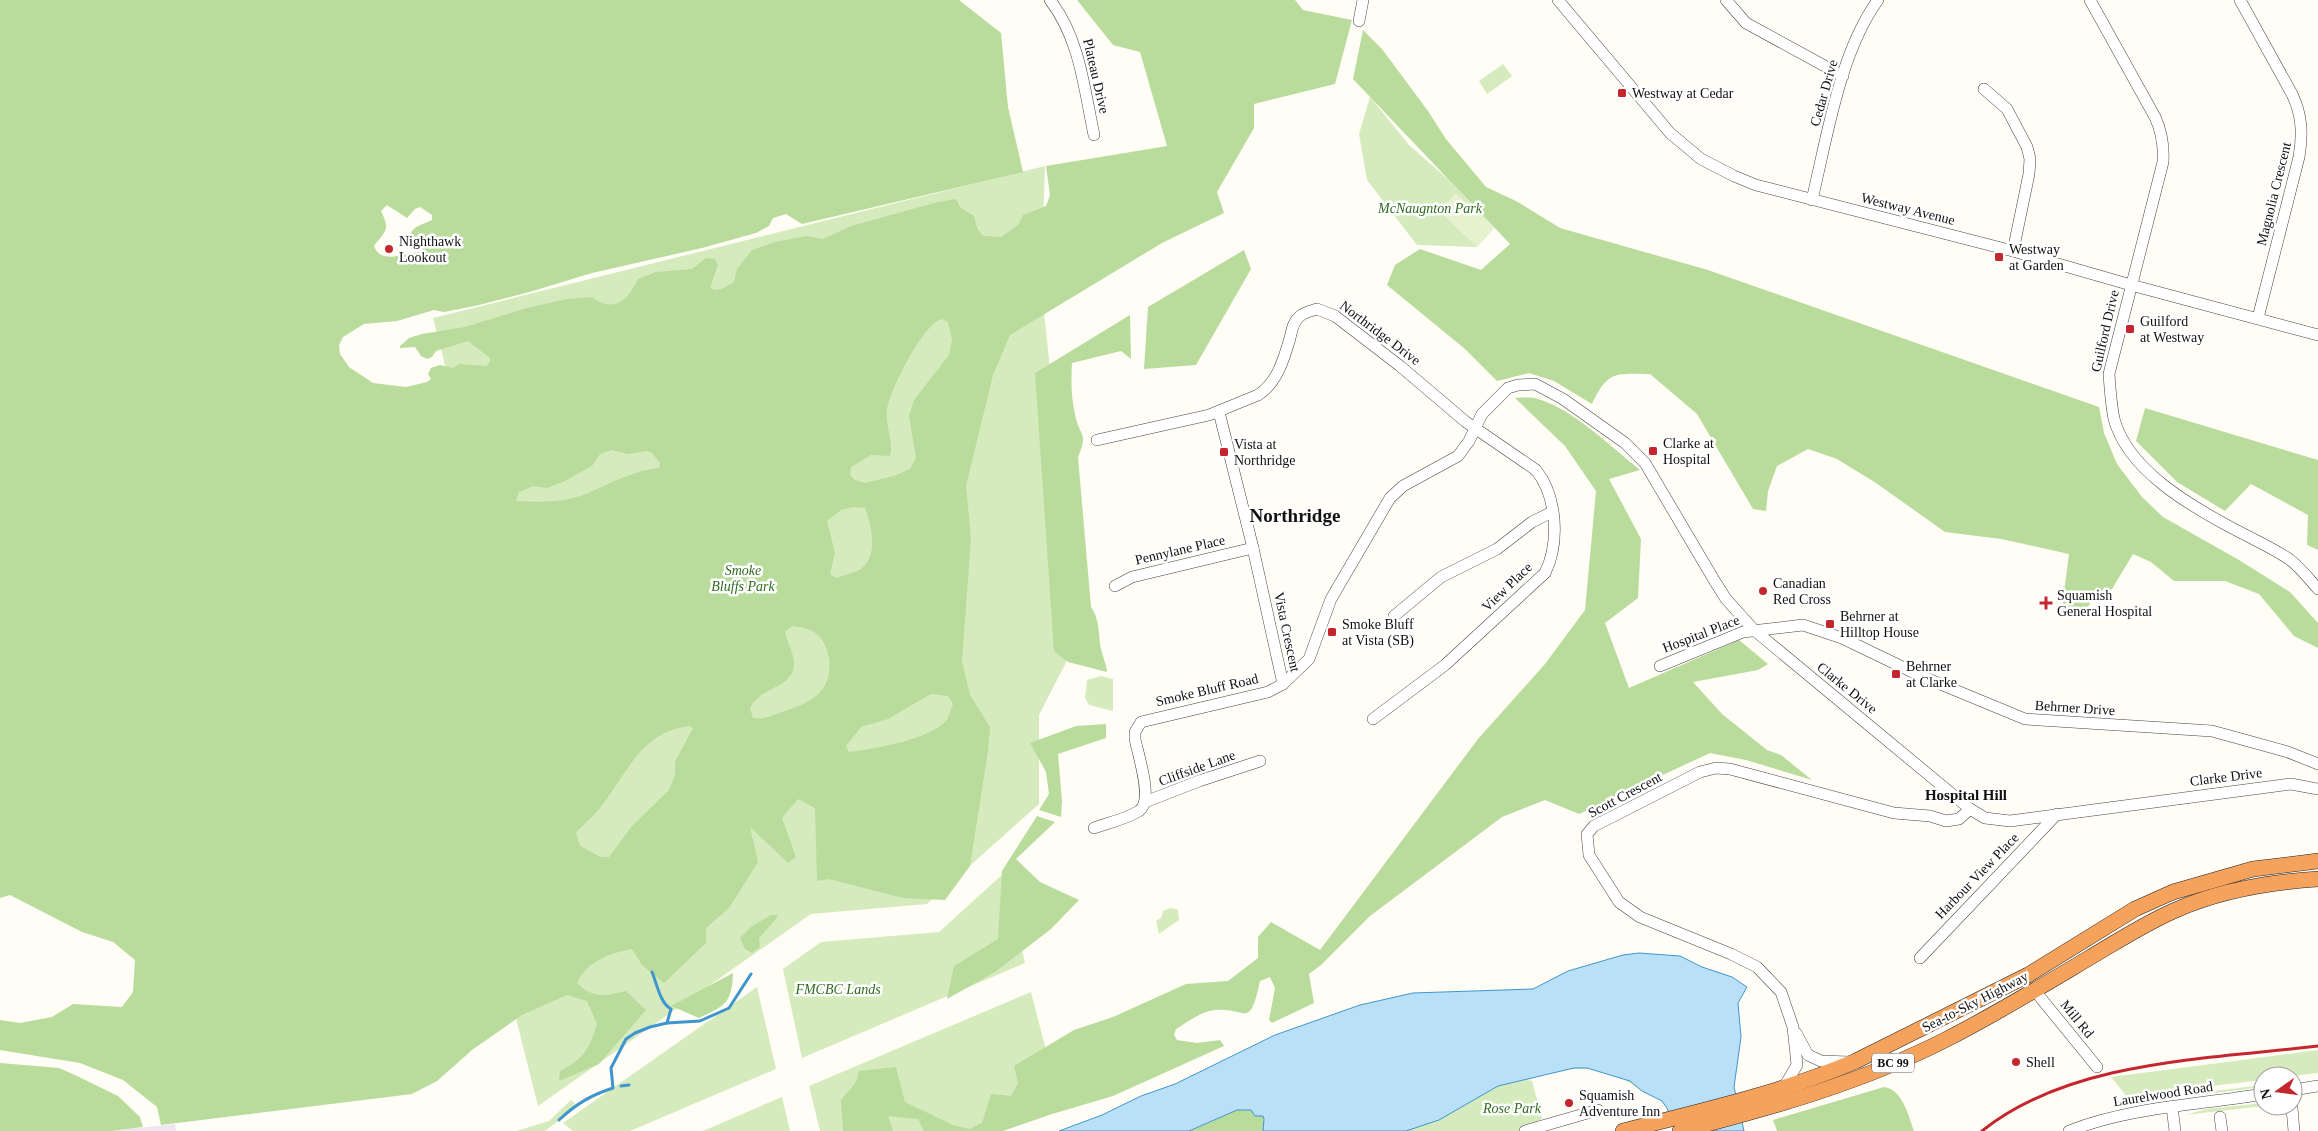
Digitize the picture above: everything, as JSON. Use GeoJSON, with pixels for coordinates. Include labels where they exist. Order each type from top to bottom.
{"type":"FeatureCollection","features":[{"type":"Feature","properties":{"kind":"highway","name":"Sea-to-Sky Highway"},"geometry":{"type":"LineString","coordinates":[[1680,1131],[1742,1108],[1784,1087],[1856,1061],[2028,975],[2134,909],[2173,892],[2253,869],[2318,861]]}},
{"type":"Feature","properties":{"kind":"highway","name":"Sea-to-Sky Highway"},"geometry":{"type":"LineString","coordinates":[[1623,1131],[1658,1122],[1742,1108],[1813,1093],[1886,1067],[1946,1040],[2035,991],[2145,925],[2179,908],[2245,889],[2282,881],[2318,879]]}},
{"type":"Feature","properties":{"kind":"highway"},"geometry":{"type":"LineString","coordinates":[[1856,1061],[1901,1048],[2016,993],[2035,991],[2033,983],[2036,979],[2199,884]]}},
{"type":"Feature","properties":{"kind":"street","name":"Plateau Drive"},"geometry":{"type":"LineString","coordinates":[[1050,0],[1067,26],[1074,44],[1094,135]]}},
{"type":"Feature","properties":{"kind":"street"},"geometry":{"type":"LineString","coordinates":[[1359,21],[1363,0]]}},
{"type":"Feature","properties":{"kind":"street","name":"Westway Avenue"},"geometry":{"type":"LineString","coordinates":[[1558,0],[1651,112],[1685,147],[1702,159],[1734,176],[1756,185],[2012,251],[2318,335]]}},
{"type":"Feature","properties":{"kind":"street"},"geometry":{"type":"LineString","coordinates":[[1726,0],[1746,23],[1843,76]]}},
{"type":"Feature","properties":{"kind":"street","name":"Cedar Drive"},"geometry":{"type":"LineString","coordinates":[[1812,200],[1843,76],[1856,40],[1878,0]]}},
{"type":"Feature","properties":{"kind":"street","name":"Guilford Drive"},"geometry":{"type":"LineString","coordinates":[[2090,0],[2155,117],[2161,130],[2164,149],[2163,162],[2109,374],[2110,396],[2115,421],[2125,441],[2144,467],[2179,497],[2207,515],[2276,551],[2291,561],[2318,589]]}},
{"type":"Feature","properties":{"kind":"street","name":"Magnolia Crescent"},"geometry":{"type":"LineString","coordinates":[[2240,0],[2292,94],[2299,109],[2302,122],[2302,140],[2299,157],[2258,318]]}},
{"type":"Feature","properties":{"kind":"street"},"geometry":{"type":"LineString","coordinates":[[1984,89],[2007,109],[2027,147],[2030,159],[2029,174],[2012,251]]}},
{"type":"Feature","properties":{"kind":"street","name":"Northridge Drive"},"geometry":{"type":"LineString","coordinates":[[1097,440],[1219,412],[1264,391],[1276,375],[1285,355],[1294,322],[1300,316],[1317,309],[1335,316],[1369,341],[1475,429]]}},
{"type":"Feature","properties":{"kind":"street","name":"Clarke Drive"},"geometry":{"type":"LineString","coordinates":[[1475,429],[1489,405],[1508,388],[1518,384],[1535,384],[1563,399],[1637,453],[1650,469],[1726,599],[1754,630],[1970,810],[1985,818],[2010,821],[2291,784],[2318,789]]}},
{"type":"Feature","properties":{"kind":"street","name":"Vista Crescent"},"geometry":{"type":"LineString","coordinates":[[1219,412],[1253,548],[1283,684]]}},
{"type":"Feature","properties":{"kind":"street","name":"Vista Crescent"},"geometry":{"type":"LineString","coordinates":[[1283,684],[1309,659],[1331,599],[1390,498],[1402,486],[1458,456],[1470,441],[1475,429]]}},
{"type":"Feature","properties":{"kind":"street","name":"View Place"},"geometry":{"type":"LineString","coordinates":[[1373,719],[1445,666],[1540,580],[1551,557],[1554,530],[1552,512],[1542,477],[1536,470],[1475,429]]}},
{"type":"Feature","properties":{"kind":"street"},"geometry":{"type":"LineString","coordinates":[[1394,616],[1441,577],[1497,549],[1532,522],[1552,512]]}},
{"type":"Feature","properties":{"kind":"street","name":"Pennylane Place"},"geometry":{"type":"LineString","coordinates":[[1115,586],[1132,577],[1253,548]]}},
{"type":"Feature","properties":{"kind":"street"},"geometry":{"type":"LineString","coordinates":[[2304,574],[2318,575]]}},
{"type":"Feature","properties":{"kind":"street","name":"Behrner Drive"},"geometry":{"type":"LineString","coordinates":[[1754,630],[1791,625],[1815,628],[2025,719],[2212,731],[2288,752],[2318,764]]}},
{"type":"Feature","properties":{"kind":"street","name":"Hospital Place"},"geometry":{"type":"LineString","coordinates":[[1660,666],[1743,632],[1754,630]]}},
{"type":"Feature","properties":{"kind":"street","name":"Smoke Bluff Road"},"geometry":{"type":"LineString","coordinates":[[1145,802],[1146,790],[1135,740],[1137,726],[1148,719],[1268,692],[1283,684]]}},
{"type":"Feature","properties":{"kind":"street","name":"Cliffside Lane"},"geometry":{"type":"LineString","coordinates":[[1094,828],[1139,811],[1145,802],[1260,761]]}},
{"type":"Feature","properties":{"kind":"street","name":"Scott Crescent"},"geometry":{"type":"LineString","coordinates":[[1784,1087],[1797,1065],[1793,1027],[1781,992],[1757,967],[1731,954],[1640,917],[1619,902],[1589,855],[1587,834],[1594,826],[1700,772],[1716,768],[1730,769],[1894,813],[1930,816],[1946,821],[1959,819],[1970,810]]}},
{"type":"Feature","properties":{"kind":"street","name":"Harbour View Place"},"geometry":{"type":"LineString","coordinates":[[1920,958],[2057,814]]}},
{"type":"Feature","properties":{"kind":"street","name":"Mill Rd"},"geometry":{"type":"LineString","coordinates":[[2035,991],[2097,1067]]}},
{"type":"Feature","properties":{"kind":"street"},"geometry":{"type":"LineString","coordinates":[[1793,1027],[1808,1055],[1821,1061],[1856,1061]]}},
{"type":"Feature","properties":{"kind":"street"},"geometry":{"type":"LineString","coordinates":[[2303,1088],[2318,1086]]}},
{"type":"Feature","properties":{"kind":"street","name":"Laurelwood Road"},"geometry":{"type":"LineString","coordinates":[[2069,1131],[2092,1122],[2125,1114],[2253,1096]]}},
{"type":"Feature","properties":{"kind":"street"},"geometry":{"type":"LineString","coordinates":[[2172,1108],[2175,1131]]}},
{"type":"Feature","properties":{"kind":"street"},"geometry":{"type":"LineString","coordinates":[[1525,1131],[1598,1110]]}},
{"type":"Feature","properties":{"kind":"street"},"geometry":{"type":"LineString","coordinates":[[2220,1116],[2222,1131]]}},
{"type":"Feature","properties":{"kind":"street"},"geometry":{"type":"LineString","coordinates":[[2293,1116],[2294,1131]]}},
{"type":"Feature","properties":{"kind":"shaded area"},"geometry":{"type":"Polygon","coordinates":[[[175,1124],[176,1131],[111,1131],[175,1124]]]}},
{"type":"Feature","properties":{"kind":"green space"},"geometry":{"type":"Polygon","coordinates":[[[0,0],[959,0],[1001,33],[1008,107],[1023,172],[802,224],[786,214],[773,218],[769,226],[756,233],[702,248],[592,273],[475,306],[444,312],[434,310],[397,321],[364,324],[343,337],[339,345],[340,354],[349,367],[373,383],[406,387],[427,382],[431,379],[428,374],[431,368],[440,365],[453,368],[459,364],[486,366],[490,362],[490,358],[468,341],[436,351],[432,357],[427,359],[421,356],[415,347],[400,348],[409,338],[465,327],[527,308],[567,299],[592,297],[600,302],[614,304],[620,302],[630,293],[638,279],[656,272],[692,269],[706,258],[715,259],[718,265],[710,288],[716,290],[734,282],[737,269],[752,250],[775,242],[807,236],[823,239],[851,226],[938,202],[956,199],[961,208],[974,216],[977,228],[983,236],[1001,237],[1018,225],[1023,215],[1046,206],[1050,195],[1046,166],[1167,146],[1140,52],[1113,45],[1077,0],[1295,0],[1303,10],[1352,20],[1335,84],[1254,104],[1254,128],[1217,192],[1224,213],[1162,243],[1010,335],[993,375],[966,486],[971,538],[962,661],[970,695],[990,727],[970,866],[945,900],[903,898],[829,879],[817,881],[815,808],[798,799],[782,818],[796,857],[788,863],[750,827],[758,862],[729,908],[706,928],[706,943],[664,983],[642,965],[632,949],[607,956],[586,969],[577,983],[583,988],[600,995],[626,991],[646,1010],[599,1064],[559,1081],[560,1071],[575,1062],[588,1047],[597,1024],[587,1001],[567,995],[522,1015],[472,1050],[437,1081],[412,1094],[161,1125],[157,1107],[123,1080],[80,1063],[0,1050],[0,1020],[20,1023],[52,1017],[73,1004],[122,1007],[133,992],[135,960],[113,942],[82,932],[10,895],[0,898],[0,0]],[[387,205],[381,211],[386,227],[384,234],[374,246],[377,252],[387,257],[420,252],[425,245],[421,241],[413,242],[409,239],[410,234],[414,228],[432,220],[432,215],[420,207],[415,209],[407,218],[387,205]],[[942,319],[926,332],[908,359],[893,389],[889,402],[887,423],[891,445],[890,456],[871,455],[851,467],[850,475],[855,480],[865,483],[894,476],[910,469],[916,458],[909,416],[914,400],[949,355],[952,340],[948,322],[942,319]],[[612,450],[600,454],[592,466],[565,481],[547,488],[533,486],[519,492],[516,501],[552,501],[578,497],[631,475],[659,468],[660,463],[651,452],[628,454],[612,450]],[[853,507],[841,510],[827,521],[835,553],[830,574],[836,578],[862,568],[867,562],[872,547],[871,531],[865,508],[853,507]],[[792,626],[785,632],[793,658],[793,671],[789,677],[762,695],[750,708],[753,718],[767,717],[804,704],[822,690],[829,675],[830,667],[827,651],[820,637],[811,630],[792,626]],[[931,694],[888,719],[861,727],[846,746],[849,752],[900,743],[926,734],[945,722],[953,704],[948,696],[931,694]],[[689,726],[659,736],[638,755],[600,808],[576,833],[580,846],[601,857],[609,857],[631,827],[669,790],[675,775],[675,762],[693,728],[689,726]]]}},
{"type":"Feature","properties":{"kind":"green space"},"geometry":{"type":"Polygon","coordinates":[[[1363,30],[1382,49],[1428,111],[1446,139],[1486,187],[1518,202],[1560,228],[1708,270],[2099,407],[2104,433],[2117,464],[2142,497],[2163,517],[2239,560],[2290,592],[2318,623],[2318,648],[2294,636],[2259,594],[2225,581],[2174,581],[2151,562],[2133,554],[2112,589],[2091,601],[2085,613],[2062,608],[2069,554],[2001,539],[1945,532],[1876,483],[1837,459],[1808,449],[1777,466],[1768,491],[1766,511],[1753,509],[1697,414],[1650,374],[1614,376],[1603,385],[1592,404],[1554,381],[1529,373],[1497,381],[1465,349],[1387,285],[1395,265],[1420,249],[1481,270],[1510,244],[1353,79],[1363,30]]]}},
{"type":"Feature","properties":{"kind":"green space"},"geometry":{"type":"Polygon","coordinates":[[[1503,64],[1512,76],[1487,94],[1479,81],[1503,64]]]}},
{"type":"Feature","properties":{"kind":"green space","name":"McNaugnton Park"},"geometry":{"type":"Polygon","coordinates":[[[1370,97],[1409,145],[1449,180],[1494,228],[1477,247],[1417,245],[1367,180],[1359,134],[1370,97]]]}},
{"type":"Feature","properties":{"kind":"green space","name":"Smoke Bluffs Park"},"geometry":{"type":"Polygon","coordinates":[[[1045,166],[1041,284],[1071,567],[1075,645],[1039,715],[1039,804],[927,904],[811,914],[538,1106],[365,419],[453,397],[433,318],[1045,166]]]}},
{"type":"Feature","properties":{"kind":"green space"},"geometry":{"type":"Polygon","coordinates":[[[1456,193],[1494,228],[1477,247],[1439,211],[1456,193]]]}},
{"type":"Feature","properties":{"kind":"green space"},"geometry":{"type":"Polygon","coordinates":[[[1244,250],[1251,269],[1196,365],[1144,369],[1148,307],[1244,250]]]}},
{"type":"Feature","properties":{"kind":"green space"},"geometry":{"type":"Polygon","coordinates":[[[1130,315],[1131,359],[1121,351],[1072,363],[1073,401],[1083,438],[1078,457],[1091,607],[1097,622],[1107,672],[1068,662],[1054,651],[1035,373],[1130,315]]]}},
{"type":"Feature","properties":{"kind":"green space"},"geometry":{"type":"Polygon","coordinates":[[[1515,398],[1535,398],[1563,410],[1590,429],[1640,470],[1609,479],[1641,539],[1638,598],[1605,623],[1629,688],[1739,640],[1768,664],[1758,670],[1693,682],[1722,714],[1767,750],[1781,755],[1812,780],[1746,760],[1710,753],[1579,814],[1545,800],[1502,817],[1370,916],[1321,965],[1309,974],[1314,1003],[1272,1023],[1269,1020],[1275,988],[1270,977],[1260,981],[1256,997],[1249,1012],[1222,1010],[1206,1012],[1176,1029],[1174,1035],[1177,1040],[1197,1043],[1220,1040],[1224,1046],[1113,1096],[1003,1131],[924,1131],[918,1119],[888,1116],[893,1131],[843,1131],[841,1100],[856,1082],[859,1071],[896,1067],[905,1102],[953,1125],[969,1129],[982,1123],[991,1094],[1011,1096],[1018,1083],[1014,1066],[1074,1030],[1113,1017],[1186,984],[1228,981],[1258,958],[1258,937],[1271,922],[1320,950],[1478,739],[1545,664],[1585,610],[1596,491],[1565,446],[1515,398]]]}},
{"type":"Feature","properties":{"kind":"green space"},"geometry":{"type":"Polygon","coordinates":[[[2145,408],[2318,460],[2318,550],[2307,545],[2308,515],[2251,484],[2225,511],[2177,482],[2136,441],[2145,408]]]}},
{"type":"Feature","properties":{"kind":"green space"},"geometry":{"type":"Polygon","coordinates":[[[1101,676],[1113,679],[1113,711],[1089,705],[1085,698],[1087,680],[1101,676]]]}},
{"type":"Feature","properties":{"kind":"green space"},"geometry":{"type":"Polygon","coordinates":[[[1106,724],[1106,738],[1058,754],[1062,801],[1061,817],[1039,810],[1049,794],[1046,772],[1030,743],[1076,726],[1106,724]]]}},
{"type":"Feature","properties":{"kind":"green space"},"geometry":{"type":"Polygon","coordinates":[[[1037,816],[1055,822],[1016,859],[1040,882],[1079,900],[1051,929],[995,972],[947,999],[954,966],[998,939],[1002,871],[1037,816]]]}},
{"type":"Feature","properties":{"kind":"green space","name":"FMCBC Lands"},"geometry":{"type":"Polygon","coordinates":[[[1004,873],[1025,963],[802,1058],[783,969],[821,942],[939,932],[1004,873]]]}},
{"type":"Feature","properties":{"kind":"green space"},"geometry":{"type":"Polygon","coordinates":[[[1171,908],[1178,910],[1179,920],[1159,934],[1156,921],[1161,918],[1163,911],[1171,908]]]}},
{"type":"Feature","properties":{"kind":"green space"},"geometry":{"type":"Polygon","coordinates":[[[771,915],[778,915],[759,938],[760,947],[752,953],[745,949],[740,938],[752,926],[771,915]]]}},
{"type":"Feature","properties":{"kind":"green space"},"geometry":{"type":"Polygon","coordinates":[[[733,973],[729,997],[715,1010],[699,1018],[671,1006],[733,973]]]}},
{"type":"Feature","properties":{"kind":"green space","name":"FMCBC Lands"},"geometry":{"type":"Polygon","coordinates":[[[757,987],[776,1069],[630,1131],[573,1131],[563,1123],[757,987]]]}},
{"type":"Feature","properties":{"kind":"green space"},"geometry":{"type":"Polygon","coordinates":[[[1031,992],[1061,1108],[993,1131],[820,1131],[809,1086],[1031,992]]]}},
{"type":"Feature","properties":{"kind":"green space","name":"Rose Park"},"geometry":{"type":"Polygon","coordinates":[[[1655,1036],[1676,1131],[1667,1108],[1657,1098],[1644,1093],[1612,1074],[1599,1070],[1572,1069],[1527,1080],[1532,1081],[1542,1119],[1520,1131],[1385,1131],[1430,1107],[1655,1036]]]}},
{"type":"Feature","properties":{"kind":"green space"},"geometry":{"type":"Polygon","coordinates":[[[2318,1050],[2318,1073],[2303,1075],[2303,1066],[2253,1066],[2253,1081],[2168,1091],[2126,1099],[2124,1093],[2111,1077],[2318,1050]]]}},
{"type":"Feature","properties":{"kind":"green space"},"geometry":{"type":"Polygon","coordinates":[[[0,1063],[59,1068],[77,1076],[118,1096],[140,1117],[143,1127],[111,1131],[0,1131],[0,1063]]]}},
{"type":"Feature","properties":{"kind":"green space"},"geometry":{"type":"Polygon","coordinates":[[[2253,1086],[2253,1088],[2159,1100],[2157,1098],[2253,1086]]]}},
{"type":"Feature","properties":{"kind":"green space"},"geometry":{"type":"Polygon","coordinates":[[[1884,1087],[1896,1093],[1900,1098],[1914,1131],[1777,1131],[1773,1120],[1884,1087]]]}},
{"type":"Feature","properties":{"kind":"green space"},"geometry":{"type":"Polygon","coordinates":[[[782,1097],[790,1131],[703,1131],[782,1097]]]}},
{"type":"Feature","properties":{"kind":"green space"},"geometry":{"type":"Polygon","coordinates":[[[571,1100],[578,1106],[545,1131],[516,1131],[549,1121],[571,1100]]]}},
{"type":"Feature","properties":{"kind":"green space"},"geometry":{"type":"Polygon","coordinates":[[[2253,1104],[2253,1107],[2185,1115],[2207,1109],[2253,1104]]]}},
{"type":"Feature","properties":{"kind":"green space"},"geometry":{"type":"Polygon","coordinates":[[[1237,1110],[1251,1110],[1263,1116],[1265,1128],[1263,1131],[1189,1131],[1237,1110]]]}},
{"type":"Feature","properties":{"kind":"water"},"geometry":{"type":"Polygon","coordinates":[[[1639,953],[1680,956],[1702,967],[1732,977],[1747,987],[1738,1003],[1741,1037],[1734,1087],[1744,1131],[1676,1131],[1667,1108],[1662,1101],[1642,1091],[1630,1081],[1587,1068],[1574,1068],[1498,1086],[1439,1120],[1406,1131],[1263,1131],[1263,1116],[1255,1116],[1251,1110],[1237,1110],[1189,1131],[1059,1131],[1102,1115],[1141,1096],[1175,1084],[1275,1035],[1360,1005],[1413,993],[1533,989],[1568,971],[1623,955],[1639,953]]]}},
{"type":"Feature","properties":{"kind":"waterway"},"geometry":{"type":"LineString","coordinates":[[652,972],[661,998],[671,1009],[667,1023]]}},
{"type":"Feature","properties":{"kind":"waterway"},"geometry":{"type":"LineString","coordinates":[[559,1120],[584,1101],[613,1088],[611,1068],[626,1039],[650,1027],[667,1023],[700,1021],[729,1008],[751,974]]}},
{"type":"Feature","properties":{"kind":"waterway"},"geometry":{"type":"LineString","coordinates":[[621,1086],[629,1085]]}},
{"type":"Feature","properties":{"kind":"railway"},"geometry":{"type":"LineString","coordinates":[[1982,1131],[2017,1107],[2056,1090],[2099,1076],[2187,1060],[2318,1046]]}},
{"type":"Feature","properties":{"kind":"place","name":"Westway at Cedar"},"geometry":{"type":"Point","coordinates":[1622,93]}},
{"type":"Feature","properties":{"kind":"place","name":"Nighthawk Lookout"},"geometry":{"type":"Point","coordinates":[389,249]}},
{"type":"Feature","properties":{"kind":"place","name":"Westway at Garden"},"geometry":{"type":"Point","coordinates":[1999,257]}},
{"type":"Feature","properties":{"kind":"place","name":"Guilford at Westway"},"geometry":{"type":"Point","coordinates":[2130,329]}},
{"type":"Feature","properties":{"kind":"place","name":"Clarke at Hospital"},"geometry":{"type":"Point","coordinates":[1653,451]}},
{"type":"Feature","properties":{"kind":"place","name":"Vista at Northridge"},"geometry":{"type":"Point","coordinates":[1224,452]}},
{"type":"Feature","properties":{"kind":"place","name":"Canadian Red Cross"},"geometry":{"type":"Point","coordinates":[1763,591]}},
{"type":"Feature","properties":{"kind":"place","name":"Squamish General Hospital"},"geometry":{"type":"Point","coordinates":[2046,603]}},
{"type":"Feature","properties":{"kind":"place","name":"Behrner at Hilltop House"},"geometry":{"type":"Point","coordinates":[1830,624]}},
{"type":"Feature","properties":{"kind":"place","name":"Smoke Bluff at Vista (SB)"},"geometry":{"type":"Point","coordinates":[1332,632]}},
{"type":"Feature","properties":{"kind":"place","name":"Behrner at Clarke"},"geometry":{"type":"Point","coordinates":[1896,674]}},
{"type":"Feature","properties":{"kind":"place","name":"Shell"},"geometry":{"type":"Point","coordinates":[2016,1062]}},
{"type":"Feature","properties":{"kind":"place","name":"Squamish Adventure Inn"},"geometry":{"type":"Point","coordinates":[1569,1103]}},
{"type":"Feature","properties":{"kind":"district","name":"Northridge"},"geometry":{"type":"Point","coordinates":[1295,515]}},
{"type":"Feature","properties":{"kind":"district","name":"Hospital Hill"},"geometry":{"type":"Point","coordinates":[1966,795]}}]}
